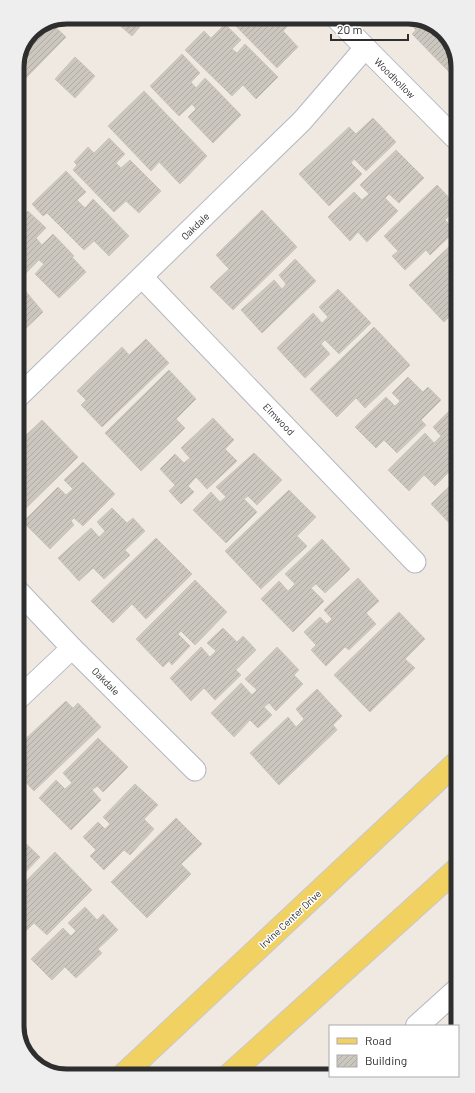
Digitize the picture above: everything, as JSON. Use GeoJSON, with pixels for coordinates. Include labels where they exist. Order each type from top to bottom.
{"type":"FeatureCollection","features":[{"type":"Feature","properties":{"kind":"main road","name":"Irvine Center Drive"},"geometry":{"type":"LineString","coordinates":[[130,1069],[451,768]]}},
{"type":"Feature","properties":{"kind":"main road"},"geometry":{"type":"LineString","coordinates":[[236,1069],[451,874]]}},
{"type":"Feature","properties":{"kind":"street","name":"Woodhollow"},"geometry":{"type":"LineString","coordinates":[[345,24],[365,48],[451,135]]}},
{"type":"Feature","properties":{"kind":"street","name":"Oakdale"},"geometry":{"type":"LineString","coordinates":[[24,391],[302,121],[365,48]]}},
{"type":"Feature","properties":{"kind":"street","name":"Elmwood"},"geometry":{"type":"LineString","coordinates":[[142,277],[415,562]]}},
{"type":"Feature","properties":{"kind":"street","name":"Oakdale"},"geometry":{"type":"LineString","coordinates":[[24,597],[72,648],[195,770]]}},
{"type":"Feature","properties":{"kind":"street"},"geometry":{"type":"LineString","coordinates":[[24,693],[72,648]]}},
{"type":"Feature","properties":{"kind":"street"},"geometry":{"type":"LineString","coordinates":[[418,1025],[451,995]]}},
{"type":"Feature","properties":{"kind":"building"},"geometry":{"type":"Polygon","coordinates":[[[118,24],[142,24],[132,36],[118,24]]]}},
{"type":"Feature","properties":{"kind":"building"},"geometry":{"type":"Polygon","coordinates":[[[225,24],[241,40],[232,49],[237,53],[245,44],[278,77],[256,99],[243,85],[232,96],[185,50],[204,31],[211,38],[225,24]]]}},
{"type":"Feature","properties":{"kind":"building"},"geometry":{"type":"Polygon","coordinates":[[[234,24],[289,24],[283,31],[298,47],[277,68],[234,24]]]}},
{"type":"Feature","properties":{"kind":"building"},"geometry":{"type":"Polygon","coordinates":[[[410,24],[422,26],[430,30],[442,41],[449,53],[451,61],[450,73],[412,34],[416,30],[410,24]]]}},
{"type":"Feature","properties":{"kind":"building"},"geometry":{"type":"Polygon","coordinates":[[[54,26],[66,37],[24,80],[25,56],[33,41],[45,30],[54,26]]]}},
{"type":"Feature","properties":{"kind":"building"},"geometry":{"type":"Polygon","coordinates":[[[182,54],[200,73],[191,82],[196,88],[205,78],[241,115],[213,143],[188,117],[196,109],[192,104],[179,116],[150,86],[182,54]]]}},
{"type":"Feature","properties":{"kind":"building"},"geometry":{"type":"Polygon","coordinates":[[[75,57],[95,76],[75,98],[55,79],[75,57]]]}},
{"type":"Feature","properties":{"kind":"building"},"geometry":{"type":"Polygon","coordinates":[[[144,91],[207,156],[180,184],[159,162],[151,171],[108,126],[144,91]]]}},
{"type":"Feature","properties":{"kind":"building"},"geometry":{"type":"Polygon","coordinates":[[[373,118],[396,142],[366,171],[354,159],[351,163],[362,174],[329,206],[299,174],[349,127],[356,134],[373,118]]]}},
{"type":"Feature","properties":{"kind":"building"},"geometry":{"type":"Polygon","coordinates":[[[109,138],[125,154],[116,163],[121,168],[130,160],[161,191],[139,213],[126,201],[114,212],[73,170],[77,165],[74,162],[88,147],[94,153],[109,138]]]}},
{"type":"Feature","properties":{"kind":"building"},"geometry":{"type":"Polygon","coordinates":[[[396,150],[424,178],[399,203],[389,194],[385,198],[398,211],[367,242],[358,232],[350,241],[328,217],[354,192],[362,200],[369,194],[360,185],[396,150]]]}},
{"type":"Feature","properties":{"kind":"building"},"geometry":{"type":"Polygon","coordinates":[[[66,171],[86,192],[77,200],[85,208],[93,199],[129,236],[109,256],[94,241],[84,250],[47,213],[43,216],[32,204],[66,171]]]}},
{"type":"Feature","properties":{"kind":"building"},"geometry":{"type":"Polygon","coordinates":[[[437,185],[451,200],[451,214],[445,220],[451,227],[451,235],[430,255],[426,250],[405,270],[392,256],[398,251],[384,236],[437,185]]]}},
{"type":"Feature","properties":{"kind":"building"},"geometry":{"type":"Polygon","coordinates":[[[262,210],[297,247],[233,310],[210,287],[229,269],[216,255],[262,210]]]}},
{"type":"Feature","properties":{"kind":"building"},"geometry":{"type":"Polygon","coordinates":[[[28,211],[46,228],[36,238],[42,245],[53,234],[74,256],[72,257],[86,272],[59,298],[35,274],[44,264],[39,260],[26,273],[24,271],[24,215],[28,211]]]}},
{"type":"Feature","properties":{"kind":"building"},"geometry":{"type":"Polygon","coordinates":[[[451,245],[451,315],[444,322],[409,285],[451,245]]]}},
{"type":"Feature","properties":{"kind":"building"},"geometry":{"type":"Polygon","coordinates":[[[295,259],[316,281],[262,333],[241,310],[274,280],[282,289],[286,284],[279,275],[295,259]]]}},
{"type":"Feature","properties":{"kind":"building"},"geometry":{"type":"Polygon","coordinates":[[[24,289],[43,312],[24,330],[24,289]]]}},
{"type":"Feature","properties":{"kind":"building"},"geometry":{"type":"Polygon","coordinates":[[[338,289],[371,323],[339,354],[325,340],[321,344],[330,354],[305,378],[277,348],[313,313],[322,323],[328,317],[319,307],[338,289]]]}},
{"type":"Feature","properties":{"kind":"building"},"geometry":{"type":"Polygon","coordinates":[[[374,327],[410,365],[365,408],[356,398],[337,417],[310,389],[374,327]]]}},
{"type":"Feature","properties":{"kind":"building"},"geometry":{"type":"Polygon","coordinates":[[[146,339],[169,363],[102,427],[81,405],[86,400],[77,391],[122,347],[129,355],[146,339]]]}},
{"type":"Feature","properties":{"kind":"building"},"geometry":{"type":"Polygon","coordinates":[[[169,370],[196,399],[176,419],[185,428],[141,471],[105,433],[169,370]]]}},
{"type":"Feature","properties":{"kind":"building"},"geometry":{"type":"Polygon","coordinates":[[[408,377],[423,392],[428,387],[441,400],[421,420],[426,425],[397,453],[384,440],[376,448],[355,427],[386,397],[395,406],[400,401],[392,393],[408,377]]]}},
{"type":"Feature","properties":{"kind":"building"},"geometry":{"type":"Polygon","coordinates":[[[451,409],[451,470],[435,486],[424,475],[409,491],[388,470],[425,433],[434,443],[441,436],[433,427],[451,409]]]}},
{"type":"Feature","properties":{"kind":"building"},"geometry":{"type":"Polygon","coordinates":[[[213,418],[234,440],[225,449],[237,461],[207,489],[196,477],[188,486],[194,492],[181,504],[169,491],[175,485],[160,469],[175,454],[184,463],[190,458],[181,448],[213,418]]]}},
{"type":"Feature","properties":{"kind":"building"},"geometry":{"type":"Polygon","coordinates":[[[42,420],[78,457],[24,510],[24,437],[42,420]]]}},
{"type":"Feature","properties":{"kind":"building"},"geometry":{"type":"Polygon","coordinates":[[[254,453],[282,480],[257,505],[248,496],[244,499],[257,512],[226,543],[193,510],[211,492],[220,502],[226,497],[216,487],[254,453]]]}},
{"type":"Feature","properties":{"kind":"building"},"geometry":{"type":"Polygon","coordinates":[[[83,462],[115,494],[83,526],[74,518],[71,521],[74,525],[50,549],[24,523],[24,521],[58,487],[66,495],[73,489],[64,480],[83,462]]]}},
{"type":"Feature","properties":{"kind":"building"},"geometry":{"type":"Polygon","coordinates":[[[451,485],[451,525],[431,504],[451,485]]]}},
{"type":"Feature","properties":{"kind":"building"},"geometry":{"type":"Polygon","coordinates":[[[289,490],[316,517],[297,536],[307,546],[261,589],[225,551],[289,490]]]}},
{"type":"Feature","properties":{"kind":"building"},"geometry":{"type":"Polygon","coordinates":[[[112,508],[127,523],[133,518],[145,531],[125,550],[130,555],[104,579],[93,568],[79,581],[58,558],[91,528],[99,537],[105,531],[97,522],[112,508]]]}},
{"type":"Feature","properties":{"kind":"building"},"geometry":{"type":"Polygon","coordinates":[[[156,538],[192,574],[146,619],[132,604],[113,623],[91,601],[156,538]]]}},
{"type":"Feature","properties":{"kind":"building"},"geometry":{"type":"Polygon","coordinates":[[[322,539],[350,569],[325,593],[316,584],[311,588],[324,601],[293,632],[261,599],[279,581],[288,591],[295,584],[285,574],[322,539]]]}},
{"type":"Feature","properties":{"kind":"building"},"geometry":{"type":"Polygon","coordinates":[[[358,578],[379,601],[366,613],[376,624],[349,650],[345,647],[326,666],[311,650],[316,645],[304,632],[320,617],[327,624],[332,619],[324,610],[358,578]]]}},
{"type":"Feature","properties":{"kind":"building"},"geometry":{"type":"Polygon","coordinates":[[[195,580],[227,612],[195,645],[181,631],[178,634],[190,646],[172,665],[169,661],[163,667],[136,639],[195,580]]]}},
{"type":"Feature","properties":{"kind":"building"},"geometry":{"type":"Polygon","coordinates":[[[399,612],[425,639],[405,659],[415,668],[370,712],[334,675],[399,612]]]}},
{"type":"Feature","properties":{"kind":"building"},"geometry":{"type":"Polygon","coordinates":[[[223,628],[237,642],[243,636],[256,650],[236,670],[241,675],[215,700],[204,688],[191,701],[170,678],[201,647],[210,657],[216,651],[207,643],[223,628]]]}},
{"type":"Feature","properties":{"kind":"building"},"geometry":{"type":"Polygon","coordinates":[[[277,647],[299,670],[294,675],[303,684],[276,711],[269,703],[264,707],[272,715],[258,728],[250,720],[234,737],[211,713],[241,683],[252,695],[257,690],[245,679],[277,647]]]}},
{"type":"Feature","properties":{"kind":"building"},"geometry":{"type":"Polygon","coordinates":[[[317,689],[342,716],[333,725],[337,730],[279,785],[250,753],[288,717],[296,727],[304,719],[296,709],[317,689]]]}},
{"type":"Feature","properties":{"kind":"building"},"geometry":{"type":"Polygon","coordinates":[[[66,701],[73,708],[78,703],[101,727],[34,791],[24,780],[24,740],[66,701]]]}},
{"type":"Feature","properties":{"kind":"building"},"geometry":{"type":"Polygon","coordinates":[[[98,738],[128,767],[103,792],[97,786],[92,790],[101,800],[71,830],[39,798],[56,780],[65,789],[72,783],[63,773],[98,738]]]}},
{"type":"Feature","properties":{"kind":"building"},"geometry":{"type":"Polygon","coordinates":[[[135,784],[158,805],[144,819],[154,829],[130,855],[124,850],[104,870],[90,856],[96,850],[83,837],[98,822],[105,829],[110,824],[103,817],[135,784]]]}},
{"type":"Feature","properties":{"kind":"building"},"geometry":{"type":"Polygon","coordinates":[[[176,818],[202,844],[181,864],[191,874],[147,918],[111,882],[176,818]]]}},
{"type":"Feature","properties":{"kind":"building"},"geometry":{"type":"Polygon","coordinates":[[[24,842],[40,857],[24,874],[24,842]]]}},
{"type":"Feature","properties":{"kind":"building"},"geometry":{"type":"Polygon","coordinates":[[[55,852],[92,890],[47,935],[34,923],[24,933],[24,883],[55,852]]]}},
{"type":"Feature","properties":{"kind":"building"},"geometry":{"type":"Polygon","coordinates":[[[85,907],[97,920],[103,914],[118,930],[98,949],[102,953],[76,978],[65,967],[52,980],[31,959],[63,928],[71,936],[76,931],[68,923],[85,907]]]}}]}
